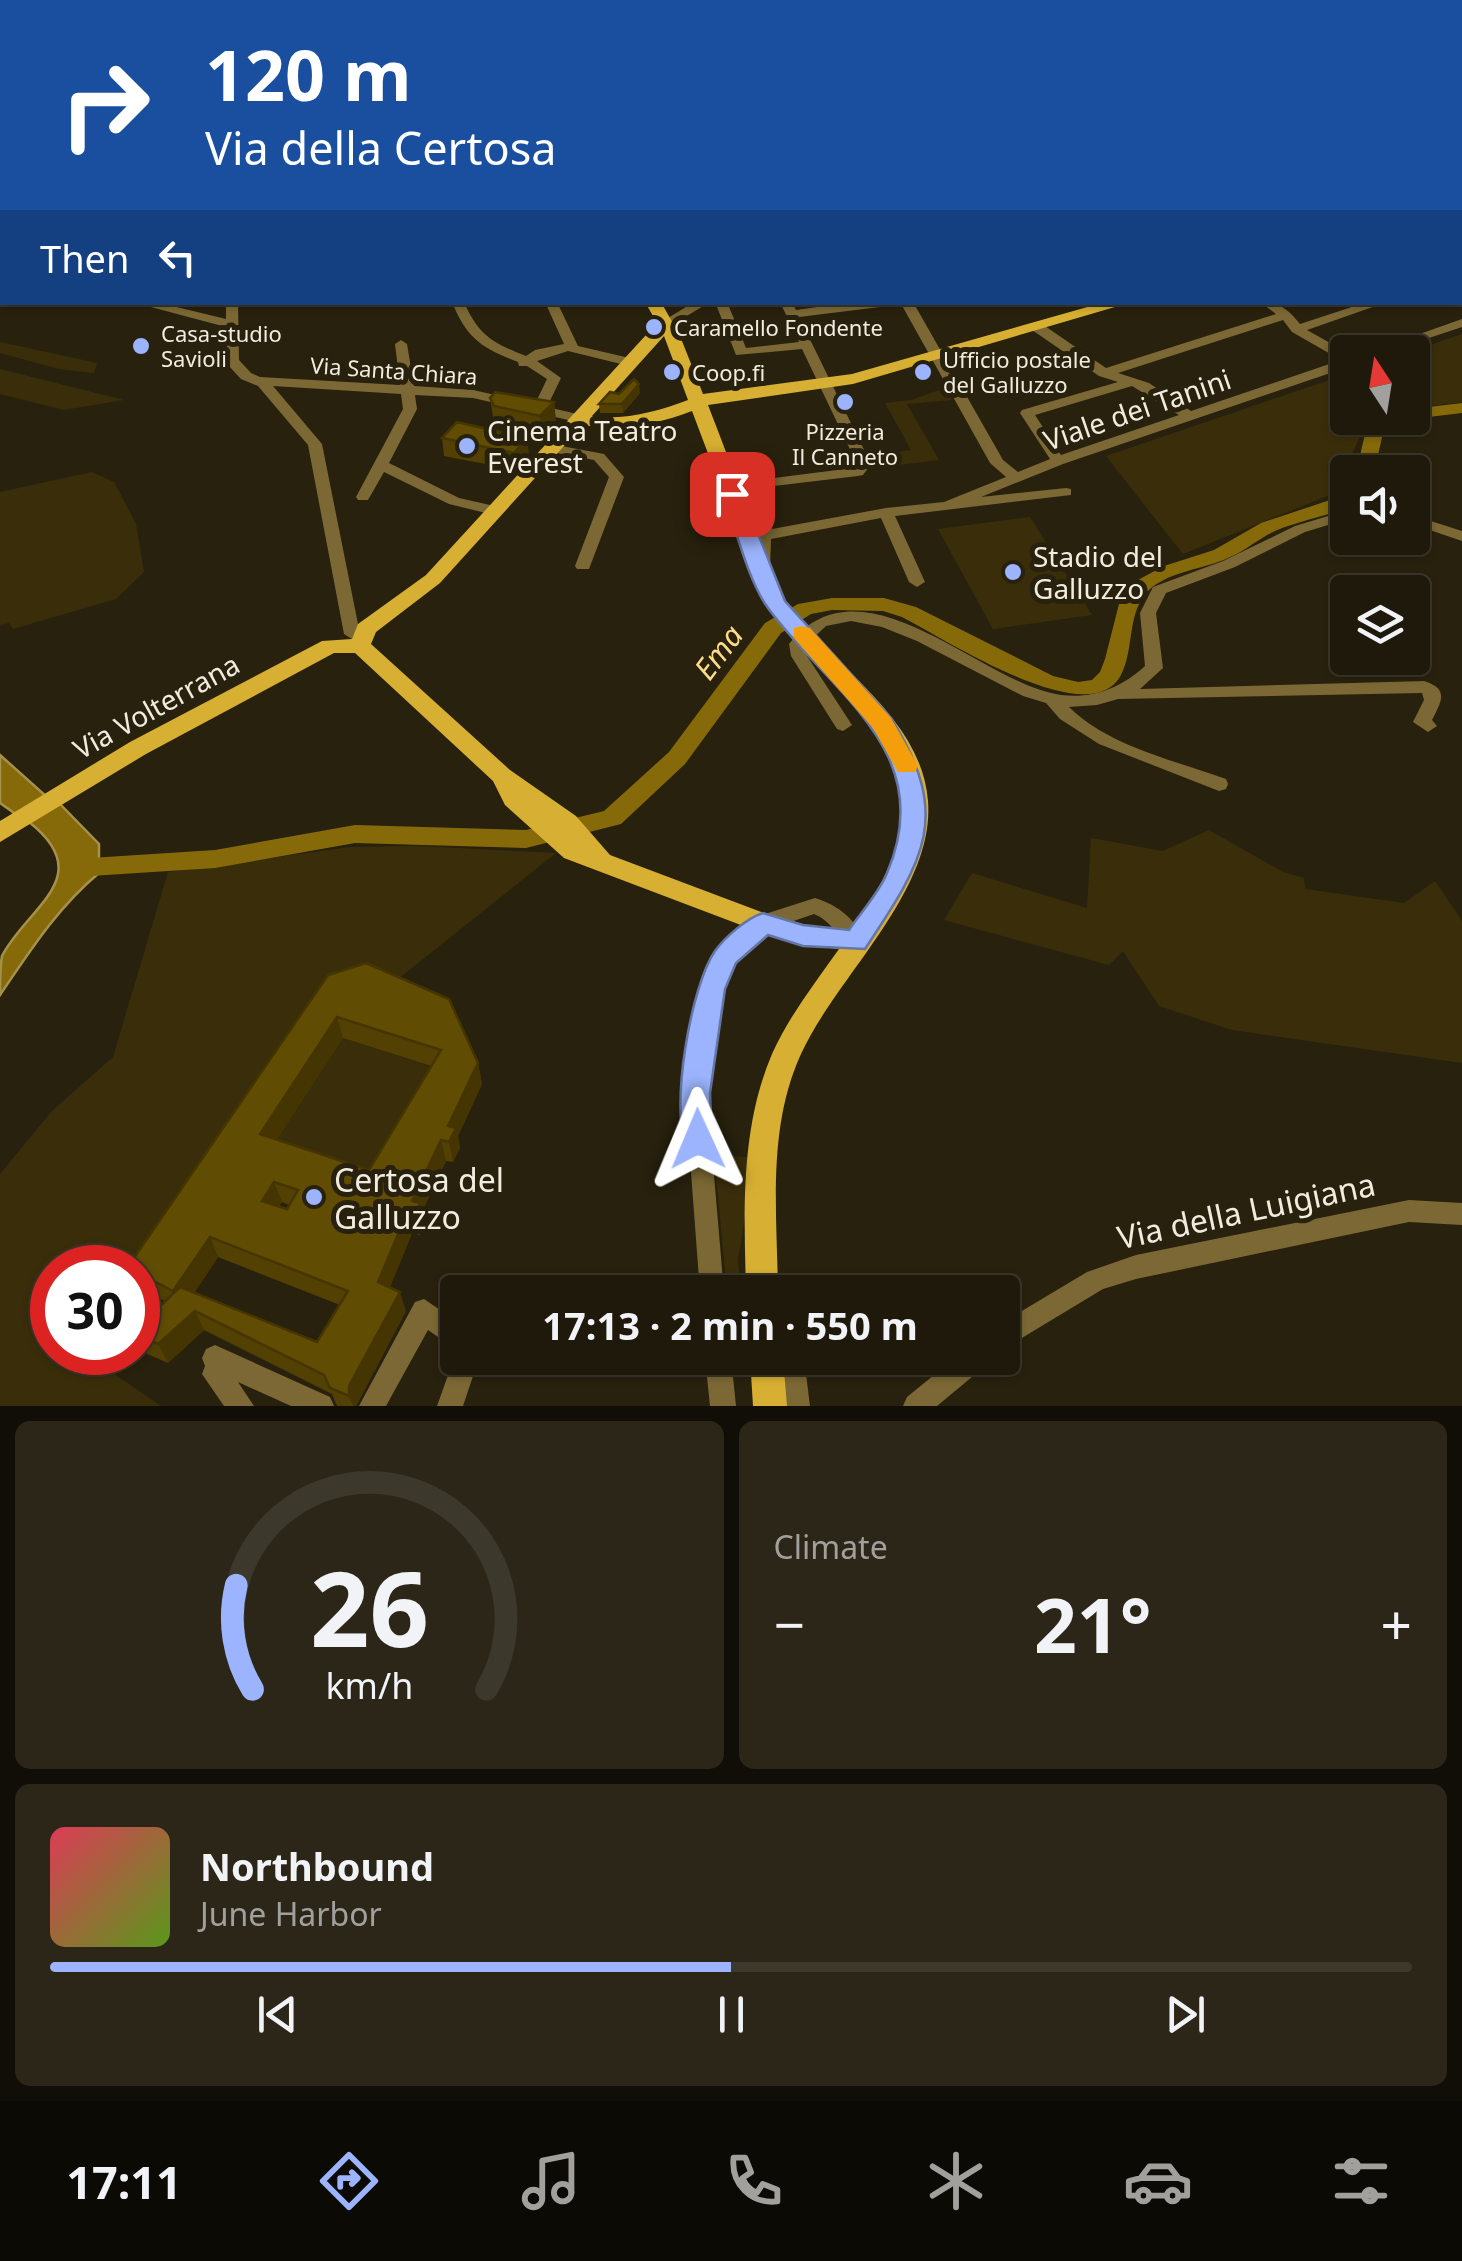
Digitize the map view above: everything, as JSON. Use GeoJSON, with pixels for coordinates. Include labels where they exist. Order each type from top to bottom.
{"type":"FeatureCollection","features":[{"type":"Feature","properties":{"kind":"main road"},"geometry":{"type":"LineString","coordinates":[[655,305],[666,323],[778,607],[882,723],[905,763],[916,802],[907,860],[788,1052],[772,1096],[760,1200],[762,1275]]}},
{"type":"Feature","properties":{"kind":"main road"},"geometry":{"type":"LineString","coordinates":[[581,420],[603,423],[668,414],[711,397],[824,384],[1114,305]]}},
{"type":"Feature","properties":{"kind":"main road"},"geometry":{"type":"LineString","coordinates":[[494,510],[581,420],[666,323]]}},
{"type":"Feature","properties":{"kind":"main road","name":"Via Volterrana"},"geometry":{"type":"LineString","coordinates":[[0,833],[67,790],[347,642],[421,589],[494,510]]}},
{"type":"Feature","properties":{"kind":"main road"},"geometry":{"type":"LineString","coordinates":[[347,642],[587,852],[763,923],[803,936],[856,941]]}},
{"type":"Feature","properties":{"kind":"main road"},"geometry":{"type":"LineString","coordinates":[[803,936],[822,951],[829,972],[826,986]]}},
{"type":"Feature","properties":{"kind":"main road"},"geometry":{"type":"LineString","coordinates":[[768,1375],[770,1406]]}},
{"type":"Feature","properties":{"kind":"street"},"geometry":{"type":"LineString","coordinates":[[151,305],[234,325]]}},
{"type":"Feature","properties":{"kind":"street"},"geometry":{"type":"LineString","coordinates":[[232,305],[232,361],[246,376],[260,381],[315,444],[347,642]]}},
{"type":"Feature","properties":{"kind":"street"},"geometry":{"type":"LineString","coordinates":[[459,305],[466,322],[488,347],[554,378],[539,409]]}},
{"type":"Feature","properties":{"kind":"street"},"geometry":{"type":"LineString","coordinates":[[552,305],[571,346],[583,354],[629,362]]}},
{"type":"Feature","properties":{"kind":"street"},"geometry":{"type":"LineString","coordinates":[[666,323],[699,305]]}},
{"type":"Feature","properties":{"kind":"street"},"geometry":{"type":"LineString","coordinates":[[722,305],[740,352],[806,345]]}},
{"type":"Feature","properties":{"kind":"street"},"geometry":{"type":"LineString","coordinates":[[730,487],[858,472],[864,464],[788,308],[838,305]]}},
{"type":"Feature","properties":{"kind":"street"},"geometry":{"type":"LineString","coordinates":[[908,305],[997,463],[1018,479]]}},
{"type":"Feature","properties":{"kind":"street"},"geometry":{"type":"LineString","coordinates":[[1271,305],[1297,329],[1330,349]]}},
{"type":"Feature","properties":{"kind":"street"},"geometry":{"type":"LineString","coordinates":[[1297,329],[1372,305]]}},
{"type":"Feature","properties":{"kind":"street"},"geometry":{"type":"LineString","coordinates":[[1104,373],[1286,315]]}},
{"type":"Feature","properties":{"kind":"street"},"geometry":{"type":"LineString","coordinates":[[1425,335],[1462,322]]}},
{"type":"Feature","properties":{"kind":"street"},"geometry":{"type":"LineString","coordinates":[[1037,327],[1104,373],[1133,382],[1189,416]]}},
{"type":"Feature","properties":{"kind":"street"},"geometry":{"type":"LineString","coordinates":[[362,497],[410,409],[401,344]]}},
{"type":"Feature","properties":{"kind":"street"},"geometry":{"type":"LineString","coordinates":[[524,363],[540,352],[571,346]]}},
{"type":"Feature","properties":{"kind":"street","name":"Viale dei Tanini"},"geometry":{"type":"LineString","coordinates":[[944,507],[1058,461],[1330,366]]}},
{"type":"Feature","properties":{"kind":"street","name":"Via Santa Chiara"},"geometry":{"type":"LineString","coordinates":[[260,381],[473,394],[581,420]]}},
{"type":"Feature","properties":{"kind":"street"},"geometry":{"type":"LineString","coordinates":[[1058,461],[1027,413],[1133,382]]}},
{"type":"Feature","properties":{"kind":"street"},"geometry":{"type":"LineString","coordinates":[[551,448],[599,458],[618,477],[582,566]]}},
{"type":"Feature","properties":{"kind":"street"},"geometry":{"type":"LineString","coordinates":[[380,464],[454,501],[494,510]]}},
{"type":"Feature","properties":{"kind":"street"},"geometry":{"type":"LineString","coordinates":[[762,569],[773,534],[767,483]]}},
{"type":"Feature","properties":{"kind":"street"},"geometry":{"type":"LineString","coordinates":[[773,534],[850,512],[886,513],[1066,492]]}},
{"type":"Feature","properties":{"kind":"street"},"geometry":{"type":"LineString","coordinates":[[886,513],[917,582]]}},
{"type":"Feature","properties":{"kind":"street"},"geometry":{"type":"LineString","coordinates":[[1120,695],[1154,668],[1148,605],[1159,590],[1330,520]]}},
{"type":"Feature","properties":{"kind":"street"},"geometry":{"type":"LineString","coordinates":[[1430,525],[1462,536]]}},
{"type":"Feature","properties":{"kind":"street"},"geometry":{"type":"LineString","coordinates":[[843,725],[798,656],[799,630],[834,619],[878,621],[1052,700],[1424,687],[1431,690],[1433,700],[1422,722],[1428,726]]}},
{"type":"Feature","properties":{"kind":"street"},"geometry":{"type":"LineString","coordinates":[[1052,700],[1063,715],[1106,739],[1219,784]]}},
{"type":"Feature","properties":{"kind":"street"},"geometry":{"type":"LineString","coordinates":[[710,1275],[698,1139],[698,1077],[717,970],[734,946],[763,923],[815,906],[842,920],[856,941]]}},
{"type":"Feature","properties":{"kind":"street","name":"Via della Luigiana"},"geometry":{"type":"LineString","coordinates":[[1020,1327],[1096,1280],[1136,1267],[1408,1211],[1462,1214]]}},
{"type":"Feature","properties":{"kind":"street"},"geometry":{"type":"LineString","coordinates":[[372,1406],[424,1310],[440,1323]]}},
{"type":"Feature","properties":{"kind":"street"},"geometry":{"type":"LineString","coordinates":[[241,1406],[215,1366],[321,1406]]}},
{"type":"Feature","properties":{"kind":"street"},"geometry":{"type":"LineString","coordinates":[[450,1406],[460,1375]]}},
{"type":"Feature","properties":{"kind":"street"},"geometry":{"type":"LineString","coordinates":[[720,1375],[723,1406]]}},
{"type":"Feature","properties":{"kind":"street"},"geometry":{"type":"LineString","coordinates":[[793,1375],[796,1406]]}},
{"type":"Feature","properties":{"kind":"street"},"geometry":{"type":"LineString","coordinates":[[916,1406],[954,1375]]}},
{"type":"Feature","properties":{"kind":"shaded area"},"geometry":{"type":"Polygon","coordinates":[[[1462,334],[1462,402],[1430,406],[1430,345],[1462,334]]]}},
{"type":"Feature","properties":{"kind":"shaded area"},"geometry":{"type":"Polygon","coordinates":[[[0,342],[97,363],[94,373],[59,369],[0,353],[0,342]]]}},
{"type":"Feature","properties":{"kind":"shaded area"},"geometry":{"type":"Polygon","coordinates":[[[0,369],[124,400],[64,410],[0,394],[0,369]]]}},
{"type":"Feature","properties":{"kind":"shaded area"},"geometry":{"type":"Polygon","coordinates":[[[1330,380],[1330,435],[1362,435],[1353,455],[1330,455],[1330,495],[1183,554],[1106,456],[1330,380]]]}},
{"type":"Feature","properties":{"kind":"shaded area"},"geometry":{"type":"Polygon","coordinates":[[[945,388],[952,400],[907,404],[939,460],[898,465],[892,453],[911,450],[885,403],[911,400],[945,388]]]}},
{"type":"Feature","properties":{"kind":"shaded area"},"geometry":{"type":"Polygon","coordinates":[[[92,472],[114,482],[136,524],[144,572],[116,599],[13,629],[9,623],[0,625],[0,492],[92,472]]]}},
{"type":"Feature","properties":{"kind":"shaded area","name":"Stadio del Galluzzo"},"geometry":{"type":"Polygon","coordinates":[[[1030,517],[1092,615],[993,629],[938,529],[1030,517]]]}},
{"type":"Feature","properties":{"kind":"shaded area"},"geometry":{"type":"Polygon","coordinates":[[[0,755],[47,797],[17,815],[0,803],[0,755]]]}},
{"type":"Feature","properties":{"kind":"shaded area"},"geometry":{"type":"Polygon","coordinates":[[[59,803],[99,844],[99,873],[58,915],[0,995],[2,956],[51,892],[58,876],[58,859],[49,842],[29,822],[59,803]]]}},
{"type":"Feature","properties":{"kind":"shaded area"},"geometry":{"type":"Polygon","coordinates":[[[1209,830],[1283,872],[1304,878],[1305,889],[1404,903],[1435,881],[1462,921],[1462,1063],[1232,1030],[1159,1006],[1123,951],[1109,965],[944,920],[972,873],[1087,908],[1091,838],[1163,851],[1209,830]]]}},
{"type":"Feature","properties":{"kind":"shaded area"},"geometry":{"type":"Polygon","coordinates":[[[420,846],[556,853],[393,983],[159,1245],[30,1245],[30,1375],[116,1375],[161,1406],[0,1406],[0,1174],[52,1111],[113,1057],[168,872],[351,847],[420,846]]]}},
{"type":"Feature","properties":{"kind":"shaded area"},"geometry":{"type":"Polygon","coordinates":[[[343,1038],[445,1071],[374,1191],[267,1154],[343,1038]]]}},
{"type":"Feature","properties":{"kind":"shaded area"},"geometry":{"type":"Polygon","coordinates":[[[714,1154],[754,1158],[738,1260],[739,1275],[725,1275],[714,1154]]]}},
{"type":"Feature","properties":{"kind":"building"},"geometry":{"type":"Polygon","coordinates":[[[634,379],[639,384],[622,404],[599,404],[610,392],[619,394],[634,379]]]}},
{"type":"Feature","properties":{"kind":"building"},"geometry":{"type":"Polygon","coordinates":[[[495,392],[554,402],[540,416],[494,406],[490,398],[495,392]]]}},
{"type":"Feature","properties":{"kind":"building"},"geometry":{"type":"Polygon","coordinates":[[[457,422],[527,438],[514,453],[442,438],[457,422]]]}},
{"type":"Feature","properties":{"kind":"building","name":"Certosa del Galluzzo"},"geometry":{"type":"Polygon","coordinates":[[[366,963],[449,999],[478,1063],[448,1126],[456,1128],[449,1142],[441,1140],[412,1201],[420,1203],[415,1215],[407,1213],[378,1282],[400,1292],[349,1386],[349,1396],[330,1388],[324,1375],[195,1311],[160,1342],[160,1306],[180,1287],[317,1342],[348,1291],[210,1237],[173,1291],[160,1284],[160,1245],[143,1245],[328,975],[366,963]],[[337,1017],[260,1134],[369,1170],[441,1050],[337,1017]],[[274,1182],[262,1201],[287,1209],[298,1190],[274,1182]]]}},
{"type":"Feature","properties":{"kind":"waterway","name":"Ema"},"geometry":{"type":"LineString","coordinates":[[1430,412],[1462,408]]}},
{"type":"Feature","properties":{"kind":"waterway","name":"Ema"},"geometry":{"type":"LineString","coordinates":[[1369,455],[1374,435]]}},
{"type":"Feature","properties":{"kind":"waterway","name":"Ema"},"geometry":{"type":"LineString","coordinates":[[75,868],[215,859],[355,834],[526,839],[612,818],[677,758],[773,628],[805,609],[832,604],[884,605],[909,612],[1047,682],[1078,689],[1098,686],[1110,675],[1130,600],[1143,585],[1221,554],[1268,527],[1330,507]]}},
{"type":"Feature","properties":{"kind":"slow traffic"},"geometry":{"type":"LineString","coordinates":[[802,633],[882,723],[906,766]]}},
{"type":"Feature","properties":{"kind":"place","name":"Caramello Fondente"},"geometry":{"type":"Point","coordinates":[654,327]}},
{"type":"Feature","properties":{"kind":"place","name":"Casa-studio Savioli"},"geometry":{"type":"Point","coordinates":[141,346]}},
{"type":"Feature","properties":{"kind":"place","name":"Coop.fi"},"geometry":{"type":"Point","coordinates":[672,372]}},
{"type":"Feature","properties":{"kind":"place","name":"Ufficio postale del Galluzzo"},"geometry":{"type":"Point","coordinates":[923,372]}},
{"type":"Feature","properties":{"kind":"place","name":"Pizzeria Il Canneto"},"geometry":{"type":"Point","coordinates":[845,402]}},
{"type":"Feature","properties":{"kind":"place","name":"Cinema Teatro Everest"},"geometry":{"type":"Point","coordinates":[467,446]}},
{"type":"Feature","properties":{"kind":"place","name":"Stadio del Galluzzo"},"geometry":{"type":"Point","coordinates":[1013,572]}},
{"type":"Feature","properties":{"kind":"place","name":"Certosa del Galluzzo"},"geometry":{"type":"Point","coordinates":[314,1197]}},
{"type":"Feature","properties":{"kind":"route"},"geometry":{"type":"LineString","coordinates":[[698,1139],[696,1093],[705,1028],[711,989],[725,957],[763,923],[803,936],[856,941],[898,878],[907,860],[916,822],[912,782],[896,744],[882,723],[775,603],[732,494]]}}]}
